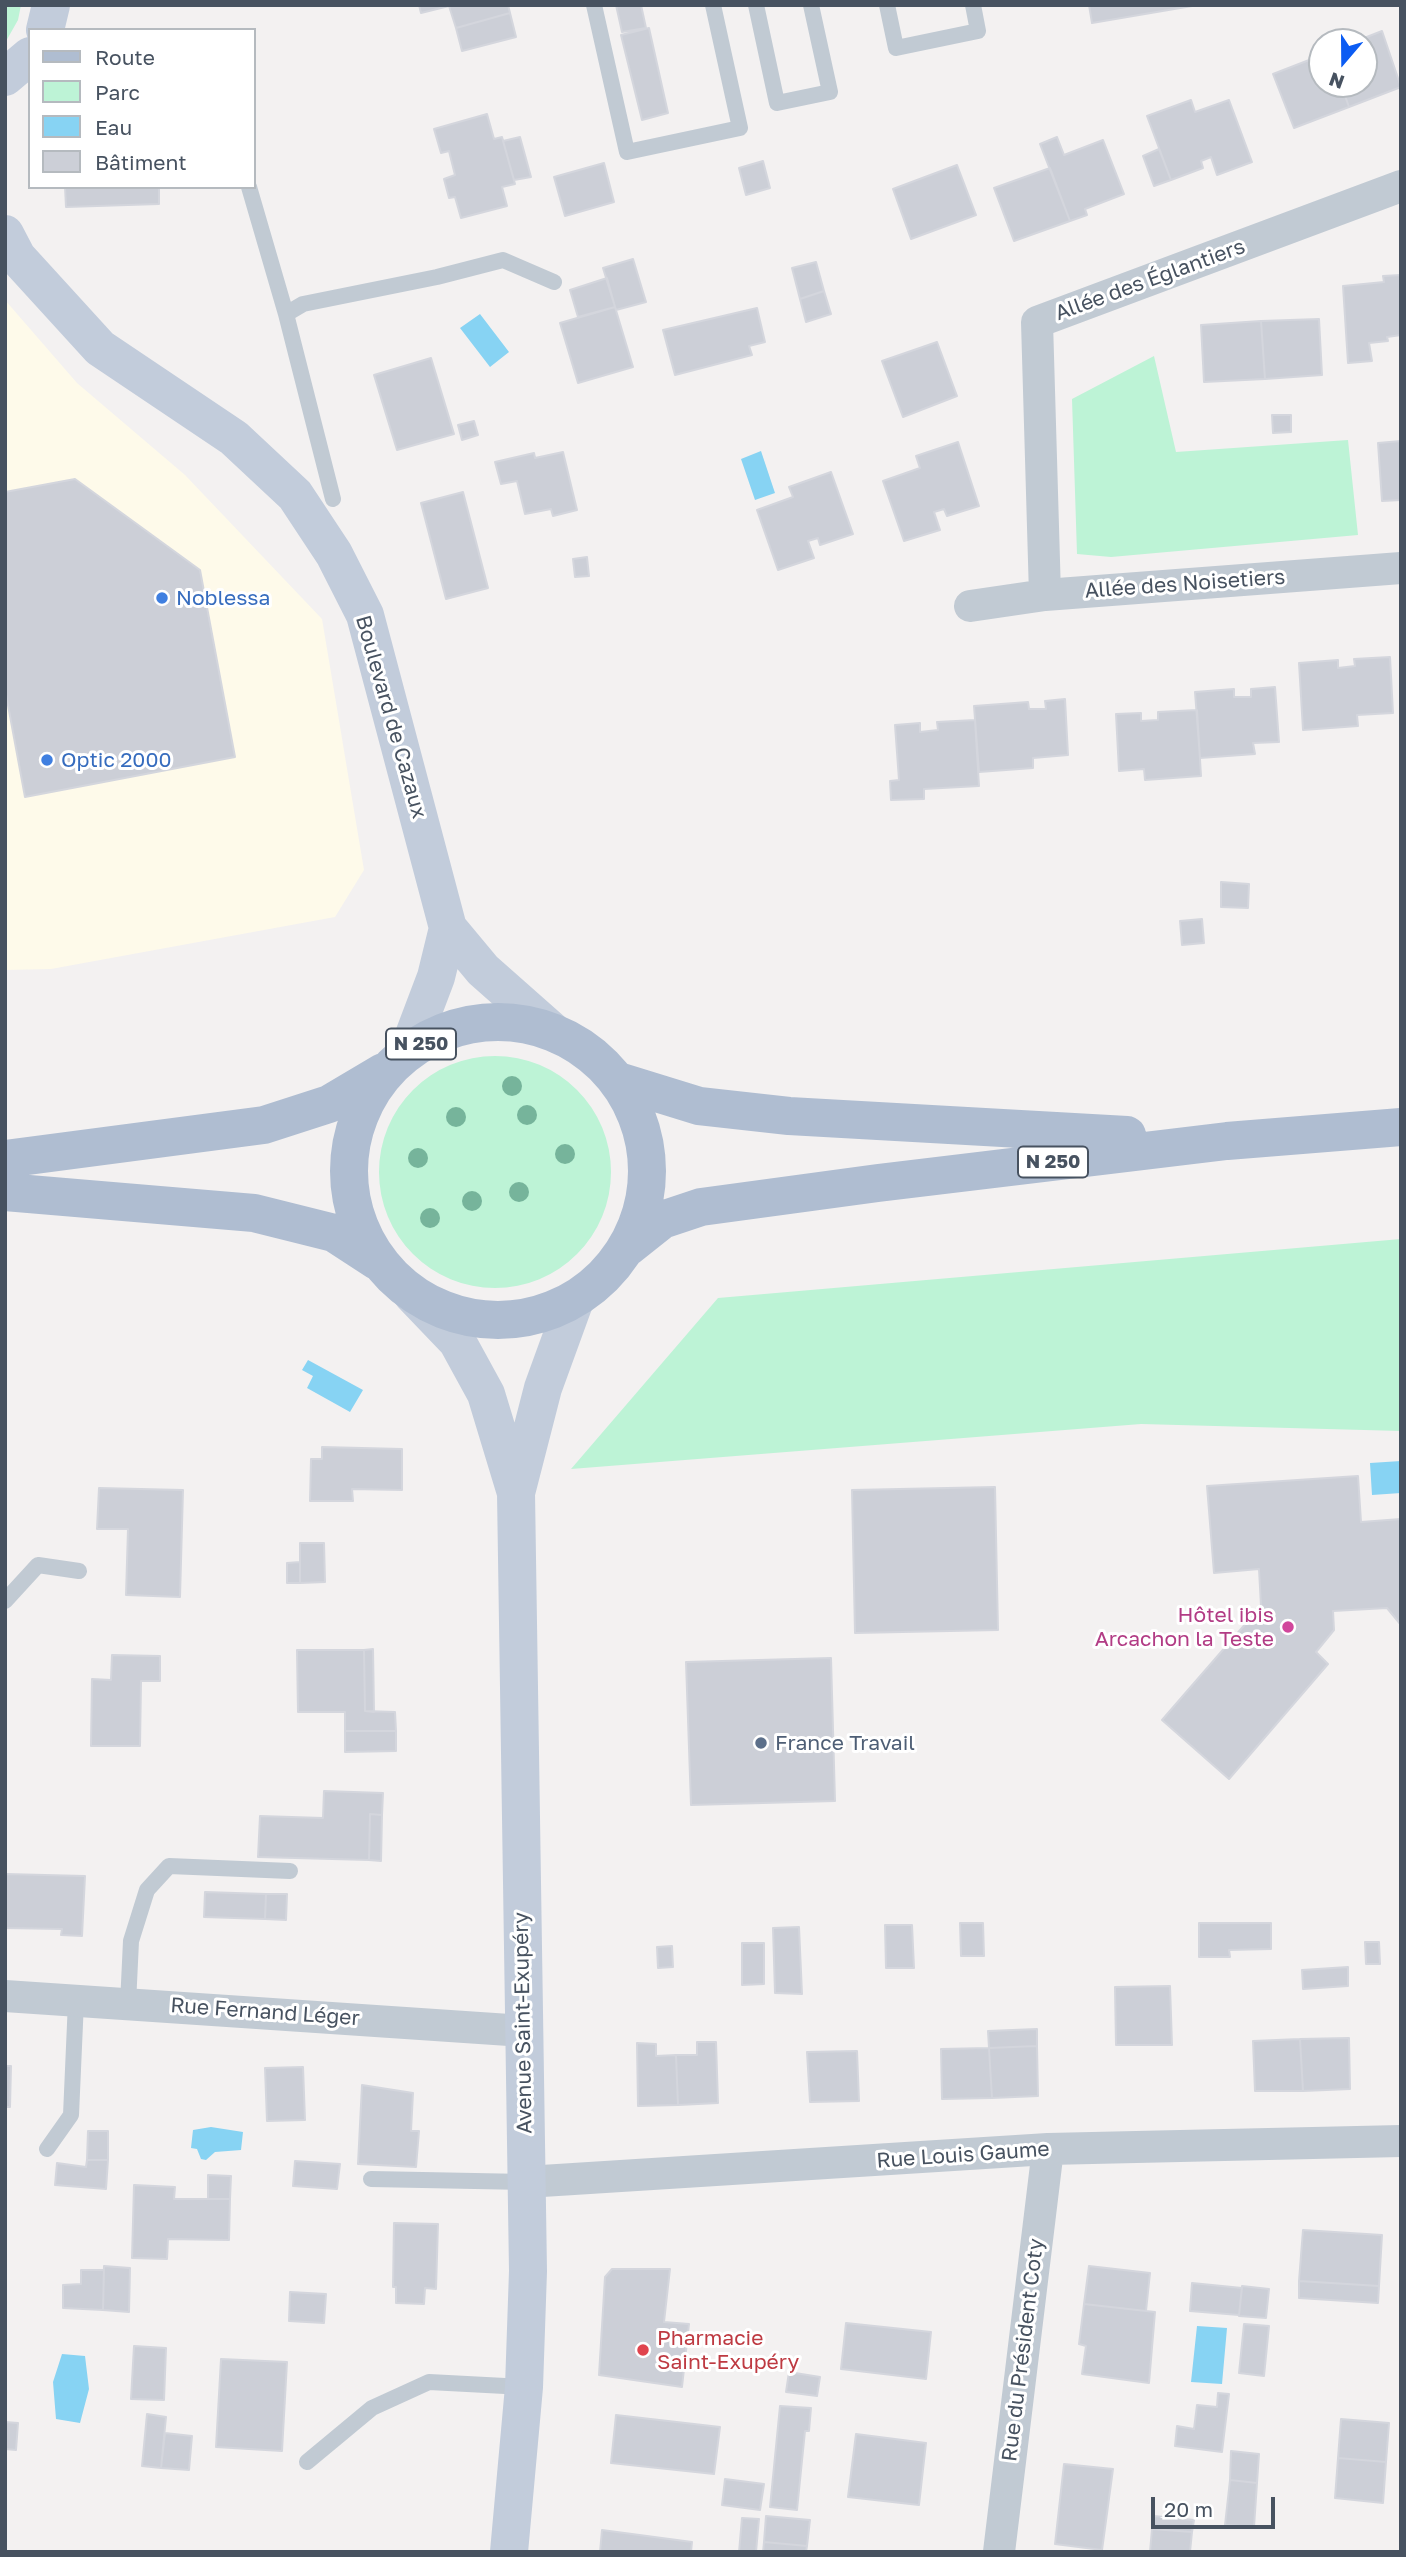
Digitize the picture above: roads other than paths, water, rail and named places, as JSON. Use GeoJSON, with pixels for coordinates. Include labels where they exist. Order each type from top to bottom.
{"type":"FeatureCollection","features":[{"type":"Feature","properties":{"kind":"main road"},"geometry":{"type":"LineString","coordinates":[[45,28],[51,5]]}},
{"type":"Feature","properties":{"kind":"main road"},"geometry":{"type":"LineString","coordinates":[[5,76],[28,58]]}},
{"type":"Feature","properties":{"kind":"main road","name":"Boulevard de Cazaux"},"geometry":{"type":"LineString","coordinates":[[5,234],[17,257],[100,348],[234,438],[295,495],[334,554],[365,615],[449,928],[483,970],[552,1031]]}},
{"type":"Feature","properties":{"kind":"main road","name":"Boulevard de Cazaux"},"geometry":{"type":"LineString","coordinates":[[399,1059],[436,977],[449,928]]}},
{"type":"Feature","properties":{"kind":"main road","name":"N 250"},"geometry":{"type":"LineString","coordinates":[[5,1159],[264,1125],[329,1104],[441,1033],[477,1024],[515,1023],[552,1031],[588,1052],[618,1081],[639,1120],[648,1163],[644,1206],[628,1247]]}},
{"type":"Feature","properties":{"kind":"main road","name":"N 250"},"geometry":{"type":"LineString","coordinates":[[379,1262],[358,1225],[349,1184],[351,1141],[365,1101],[399,1059]]}},
{"type":"Feature","properties":{"kind":"main road","name":"N 250"},"geometry":{"type":"LineString","coordinates":[[618,1081],[699,1106],[789,1116],[1227,1141]]}},
{"type":"Feature","properties":{"kind":"main road","name":"N 250"},"geometry":{"type":"LineString","coordinates":[[5,1192],[254,1213],[334,1233],[379,1262],[412,1294],[450,1313],[493,1321],[536,1316],[575,1300],[605,1277],[628,1247],[662,1220],[701,1207],[1227,1141],[1401,1127]]}},
{"type":"Feature","properties":{"kind":"main road","name":"Avenue Saint-Exupéry"},"geometry":{"type":"LineString","coordinates":[[412,1294],[457,1341],[480,1383],[516,1493]]}},
{"type":"Feature","properties":{"kind":"main road","name":"Avenue Saint-Exupéry"},"geometry":{"type":"LineString","coordinates":[[509,2552],[524,2387],[528,2271],[516,1493],[543,1388],[575,1300]]}},
{"type":"Feature","properties":{"kind":"street","name":"Allée des Églantiers"},"geometry":{"type":"LineString","coordinates":[[1045,595],[1037,322],[1401,187]]}},
{"type":"Feature","properties":{"kind":"street","name":"Allée des Noisetiers"},"geometry":{"type":"LineString","coordinates":[[970,606],[1045,595],[1401,568]]}},
{"type":"Feature","properties":{"kind":"street","name":"Rue Fernand Léger"},"geometry":{"type":"LineString","coordinates":[[5,1996],[524,2031]]}},
{"type":"Feature","properties":{"kind":"street","name":"Rue Louis Gaume"},"geometry":{"type":"LineString","coordinates":[[526,2182],[1048,2149],[1401,2141]]}},
{"type":"Feature","properties":{"kind":"street","name":"Rue du Président Coty"},"geometry":{"type":"LineString","coordinates":[[999,2552],[1048,2149]]}},
{"type":"Feature","properties":{"kind":"lane"},"geometry":{"type":"LineString","coordinates":[[594,5],[627,152],[740,128],[713,5]]}},
{"type":"Feature","properties":{"kind":"lane"},"geometry":{"type":"LineString","coordinates":[[756,5],[777,103],[830,92],[811,5]]}},
{"type":"Feature","properties":{"kind":"lane"},"geometry":{"type":"LineString","coordinates":[[887,5],[896,48],[978,31],[973,5]]}},
{"type":"Feature","properties":{"kind":"lane"},"geometry":{"type":"LineString","coordinates":[[250,189],[286,314],[333,499]]}},
{"type":"Feature","properties":{"kind":"lane"},"geometry":{"type":"LineString","coordinates":[[286,314],[303,304],[437,278],[503,260],[554,282]]}},
{"type":"Feature","properties":{"kind":"lane"},"geometry":{"type":"LineString","coordinates":[[5,1601],[38,1565],[79,1571]]}},
{"type":"Feature","properties":{"kind":"lane"},"geometry":{"type":"LineString","coordinates":[[128,2004],[131,1941],[147,1890],[169,1866],[290,1871]]}},
{"type":"Feature","properties":{"kind":"lane"},"geometry":{"type":"LineString","coordinates":[[47,2149],[71,2115],[76,2001]]}},
{"type":"Feature","properties":{"kind":"lane"},"geometry":{"type":"LineString","coordinates":[[371,2179],[526,2182]]}},
{"type":"Feature","properties":{"kind":"lane"},"geometry":{"type":"LineString","coordinates":[[307,2462],[372,2408],[429,2382],[524,2387]]}},
{"type":"Feature","properties":{"kind":"water"},"geometry":{"type":"Polygon","coordinates":[[[480,314],[509,352],[490,367],[460,328],[480,314]]]}},
{"type":"Feature","properties":{"kind":"water"},"geometry":{"type":"Polygon","coordinates":[[[761,451],[775,493],[755,500],[741,459],[761,451]]]}},
{"type":"Feature","properties":{"kind":"water"},"geometry":{"type":"Polygon","coordinates":[[[308,1360],[363,1390],[350,1412],[307,1388],[313,1376],[302,1370],[308,1360]]]}},
{"type":"Feature","properties":{"kind":"water"},"geometry":{"type":"Polygon","coordinates":[[[1401,1461],[1401,1493],[1372,1495],[1370,1463],[1401,1461]]]}},
{"type":"Feature","properties":{"kind":"water"},"geometry":{"type":"Polygon","coordinates":[[[211,2127],[243,2132],[241,2150],[215,2152],[206,2160],[201,2159],[197,2149],[191,2148],[193,2130],[211,2127]]]}},
{"type":"Feature","properties":{"kind":"water"},"geometry":{"type":"Polygon","coordinates":[[[1197,2326],[1227,2328],[1222,2384],[1191,2382],[1197,2326]]]}},
{"type":"Feature","properties":{"kind":"water"},"geometry":{"type":"Polygon","coordinates":[[[62,2354],[85,2356],[89,2389],[80,2423],[56,2419],[53,2382],[62,2354]]]}},
{"type":"Feature","properties":{"kind":"place","name":"Noblessa"},"geometry":{"type":"Point","coordinates":[162,598]}},
{"type":"Feature","properties":{"kind":"place","name":"Optic 2000"},"geometry":{"type":"Point","coordinates":[47,760]}},
{"type":"Feature","properties":{"kind":"place","name":"Hôtel ibis Arcachon la Teste"},"geometry":{"type":"Point","coordinates":[1288,1627]}},
{"type":"Feature","properties":{"kind":"place","name":"France Travail"},"geometry":{"type":"Point","coordinates":[761,1743]}},
{"type":"Feature","properties":{"kind":"place","name":"Pharmacie Saint-Exupéry"},"geometry":{"type":"Point","coordinates":[643,2350]}}]}
